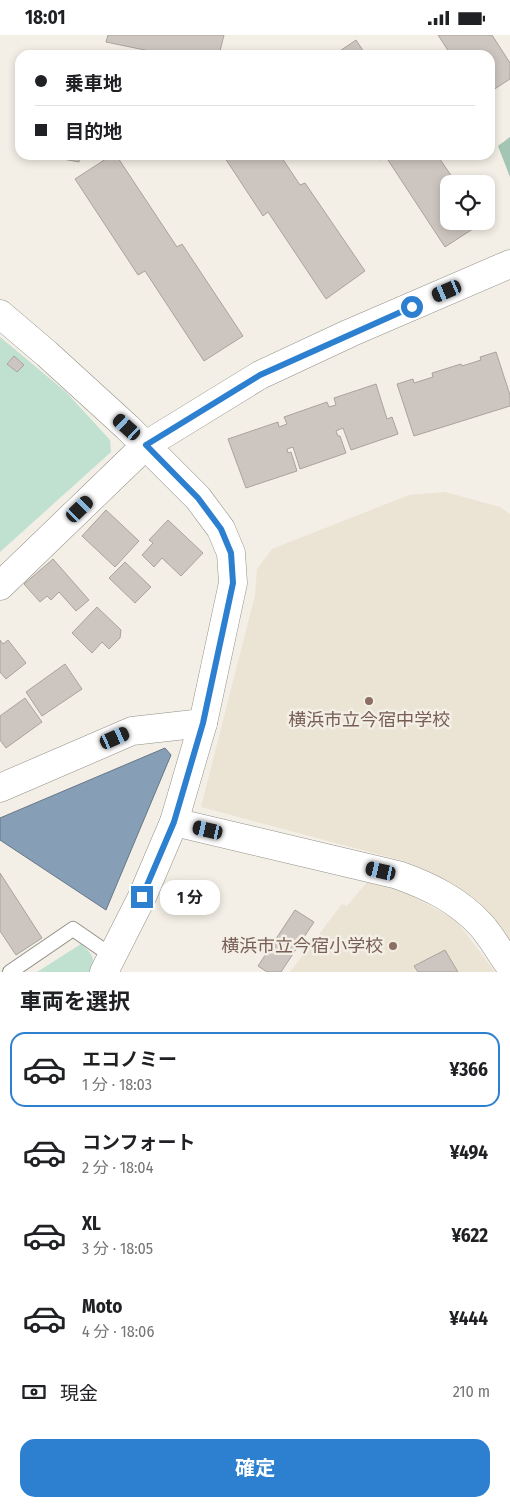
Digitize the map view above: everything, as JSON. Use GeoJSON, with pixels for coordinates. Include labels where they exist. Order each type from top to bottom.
{"type":"FeatureCollection","features":[{"type":"Feature","properties":{"kind":"street"},"geometry":{"type":"LineString","coordinates":[[0,587],[146,445],[260,375],[350,333],[510,264]]}},
{"type":"Feature","properties":{"kind":"street"},"geometry":{"type":"LineString","coordinates":[[0,314],[47,354],[146,445],[198,498],[221,529],[231,553],[233,583],[203,723],[174,822],[142,897],[108,964]]}},
{"type":"Feature","properties":{"kind":"street"},"geometry":{"type":"LineString","coordinates":[[0,788],[132,731],[203,723]]}},
{"type":"Feature","properties":{"kind":"street"},"geometry":{"type":"LineString","coordinates":[[174,822],[398,875],[428,886],[457,904],[481,925],[510,966]]}},
{"type":"Feature","properties":{"kind":"lane"},"geometry":{"type":"LineString","coordinates":[[10,972],[73,929],[108,964]]}},
{"type":"Feature","properties":{"kind":"shaded area","name":"横浜市立今宿中学校"},"geometry":{"type":"Polygon","coordinates":[[[445,492],[500,507],[510,514],[510,949],[436,878],[407,862],[201,807],[255,595],[257,569],[272,549],[409,495],[445,492]]]}},
{"type":"Feature","properties":{"kind":"shaded area","name":"横浜市立今宿小学校"},"geometry":{"type":"Polygon","coordinates":[[[368,881],[386,885],[410,895],[456,920],[495,972],[290,972],[342,904],[347,906],[368,881]]]}},
{"type":"Feature","properties":{"kind":"green space"},"geometry":{"type":"Polygon","coordinates":[[[510,137],[510,177],[498,146],[510,137]]]}},
{"type":"Feature","properties":{"kind":"green space"},"geometry":{"type":"Polygon","coordinates":[[[0,337],[66,392],[110,440],[111,452],[0,552],[0,337]]]}},
{"type":"Feature","properties":{"kind":"green space"},"geometry":{"type":"Polygon","coordinates":[[[81,944],[93,960],[89,972],[37,972],[81,944]]]}},
{"type":"Feature","properties":{"kind":"water"},"geometry":{"type":"Polygon","coordinates":[[[165,748],[171,755],[106,910],[0,840],[0,818],[165,748]]]}},
{"type":"Feature","properties":{"kind":"building"},"geometry":{"type":"Polygon","coordinates":[[[108,35],[224,35],[220,50],[145,50],[106,42],[108,35]]]}},
{"type":"Feature","properties":{"kind":"building"},"geometry":{"type":"Polygon","coordinates":[[[438,35],[492,35],[510,63],[510,79],[495,89],[495,50],[448,50],[438,35]]]}},
{"type":"Feature","properties":{"kind":"building"},"geometry":{"type":"Polygon","coordinates":[[[356,40],[363,50],[341,50],[356,40]]]}},
{"type":"Feature","properties":{"kind":"building"},"geometry":{"type":"Polygon","coordinates":[[[104,160],[119,160],[177,247],[182,244],[243,336],[204,361],[145,271],[138,275],[75,179],[104,160]]]}},
{"type":"Feature","properties":{"kind":"building"},"geometry":{"type":"Polygon","coordinates":[[[226,160],[283,160],[300,185],[305,183],[365,271],[326,299],[268,212],[263,216],[226,160]]]}},
{"type":"Feature","properties":{"kind":"building"},"geometry":{"type":"Polygon","coordinates":[[[388,160],[440,160],[451,175],[440,175],[440,230],[471,230],[445,247],[388,160]]]}},
{"type":"Feature","properties":{"kind":"building"},"geometry":{"type":"Polygon","coordinates":[[[496,352],[510,395],[510,406],[414,436],[397,384],[413,379],[414,383],[433,377],[432,373],[481,360],[480,357],[496,352]]]}},
{"type":"Feature","properties":{"kind":"building"},"geometry":{"type":"Polygon","coordinates":[[[14,356],[24,365],[17,372],[7,364],[14,356]]]}},
{"type":"Feature","properties":{"kind":"building"},"geometry":{"type":"Polygon","coordinates":[[[376,384],[387,419],[392,417],[398,434],[351,450],[343,428],[336,431],[338,436],[340,436],[346,453],[300,469],[293,447],[287,449],[288,453],[291,452],[297,471],[246,488],[228,439],[278,422],[279,427],[287,424],[284,417],[327,402],[329,407],[336,405],[334,398],[376,384]]]}},
{"type":"Feature","properties":{"kind":"building"},"geometry":{"type":"Polygon","coordinates":[[[106,510],[139,541],[115,567],[82,536],[106,510]]]}},
{"type":"Feature","properties":{"kind":"building"},"geometry":{"type":"Polygon","coordinates":[[[168,520],[203,553],[181,576],[162,558],[154,567],[142,555],[153,543],[149,540],[168,520]]]}},
{"type":"Feature","properties":{"kind":"building"},"geometry":{"type":"Polygon","coordinates":[[[53,559],[89,600],[76,611],[59,592],[51,600],[47,596],[40,602],[24,584],[53,559]]]}},
{"type":"Feature","properties":{"kind":"building"},"geometry":{"type":"Polygon","coordinates":[[[125,562],[151,587],[135,603],[109,578],[125,562]]]}},
{"type":"Feature","properties":{"kind":"building"},"geometry":{"type":"Polygon","coordinates":[[[97,607],[121,630],[120,638],[109,649],[102,642],[92,653],[72,633],[97,607]]]}},
{"type":"Feature","properties":{"kind":"building"},"geometry":{"type":"Polygon","coordinates":[[[0,640],[3,644],[8,640],[26,663],[6,679],[0,672],[0,640]]]}},
{"type":"Feature","properties":{"kind":"building"},"geometry":{"type":"Polygon","coordinates":[[[65,664],[82,689],[42,716],[26,692],[65,664]]]}},
{"type":"Feature","properties":{"kind":"building"},"geometry":{"type":"Polygon","coordinates":[[[25,698],[42,722],[6,748],[0,740],[0,716],[25,698]]]}},
{"type":"Feature","properties":{"kind":"building"},"geometry":{"type":"Polygon","coordinates":[[[0,873],[42,938],[16,955],[0,931],[0,873]]]}},
{"type":"Feature","properties":{"kind":"building"},"geometry":{"type":"Polygon","coordinates":[[[295,910],[314,922],[281,972],[267,972],[258,966],[295,910]]]}},
{"type":"Feature","properties":{"kind":"building"},"geometry":{"type":"Polygon","coordinates":[[[445,950],[458,972],[418,972],[414,966],[445,950]]]}},
{"type":"Feature","properties":{"kind":"place","name":"横浜市立今宿中学校"},"geometry":{"type":"Point","coordinates":[369,701]}},
{"type":"Feature","properties":{"kind":"place","name":"横浜市立今宿小学校"},"geometry":{"type":"Point","coordinates":[393,946]}},
{"type":"Feature","properties":{"kind":"route"},"geometry":{"type":"LineString","coordinates":[[142,897],[174,822],[203,723],[233,583],[231,553],[221,529],[198,498],[146,445],[260,375],[350,333],[412,307]]}}]}
